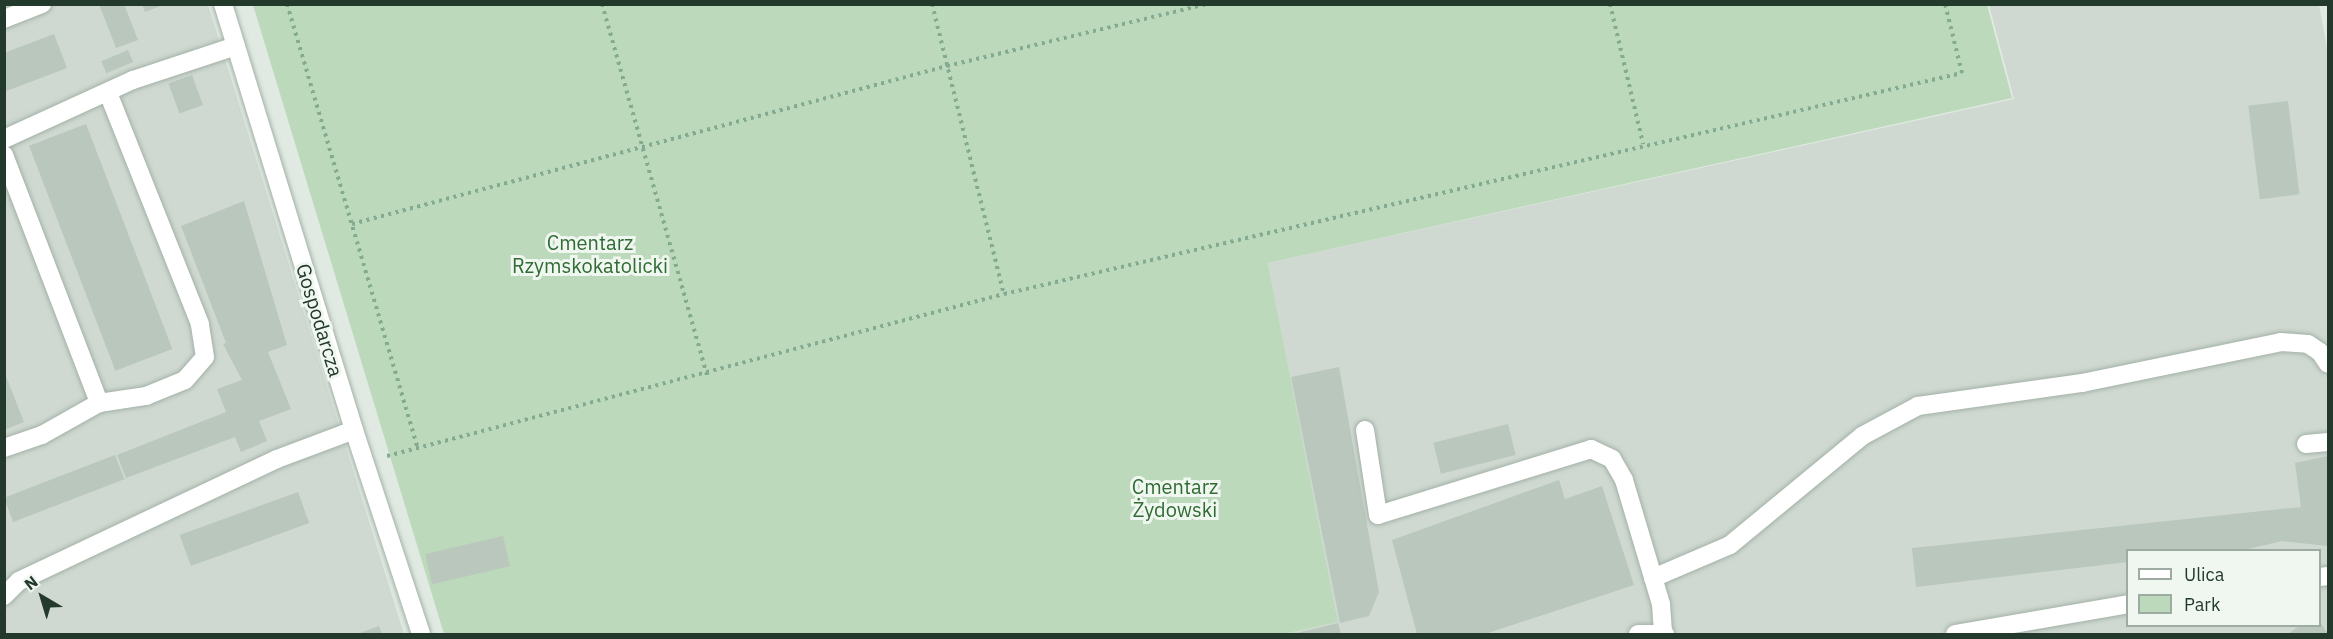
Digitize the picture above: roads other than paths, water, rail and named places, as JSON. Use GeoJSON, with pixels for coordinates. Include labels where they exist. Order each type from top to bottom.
{"type":"FeatureCollection","features":[{"type":"Feature","properties":{"kind":"street"},"geometry":{"type":"LineString","coordinates":[[4,19],[42,4]]}},
{"type":"Feature","properties":{"kind":"street","name":"Gospodarcza"},"geometry":{"type":"LineString","coordinates":[[223,4],[354,430],[421,634]]}},
{"type":"Feature","properties":{"kind":"street"},"geometry":{"type":"LineString","coordinates":[[4,139],[134,81],[236,46]]}},
{"type":"Feature","properties":{"kind":"street"},"geometry":{"type":"LineString","coordinates":[[4,448],[42,435],[99,403],[146,396],[185,380],[205,357],[200,324],[108,93]]}},
{"type":"Feature","properties":{"kind":"street"},"geometry":{"type":"LineString","coordinates":[[4,155],[99,403]]}},
{"type":"Feature","properties":{"kind":"street"},"geometry":{"type":"LineString","coordinates":[[1653,578],[1730,545],[1862,436],[1918,406],[2082,383],[2281,342],[2308,344],[2320,352],[2328,364]]}},
{"type":"Feature","properties":{"kind":"street"},"geometry":{"type":"LineString","coordinates":[[4,596],[19,580],[277,459],[354,430]]}},
{"type":"Feature","properties":{"kind":"street"},"geometry":{"type":"LineString","coordinates":[[1365,430],[1378,515],[1591,449],[1612,459],[1624,480],[1661,604],[1664,634],[1638,634]]}},
{"type":"Feature","properties":{"kind":"street"},"geometry":{"type":"LineString","coordinates":[[2306,444],[2328,442]]}},
{"type":"Feature","properties":{"kind":"street"},"geometry":{"type":"LineString","coordinates":[[1955,634],[2126,604]]}},
{"type":"Feature","properties":{"kind":"park label","name":"Cmentarz Rzymskokatolicki"},"geometry":{"type":"Point","coordinates":[590,254]}},
{"type":"Feature","properties":{"kind":"park label","name":"Cmentarz Żydowski"},"geometry":{"type":"Point","coordinates":[1175,498]}}]}
